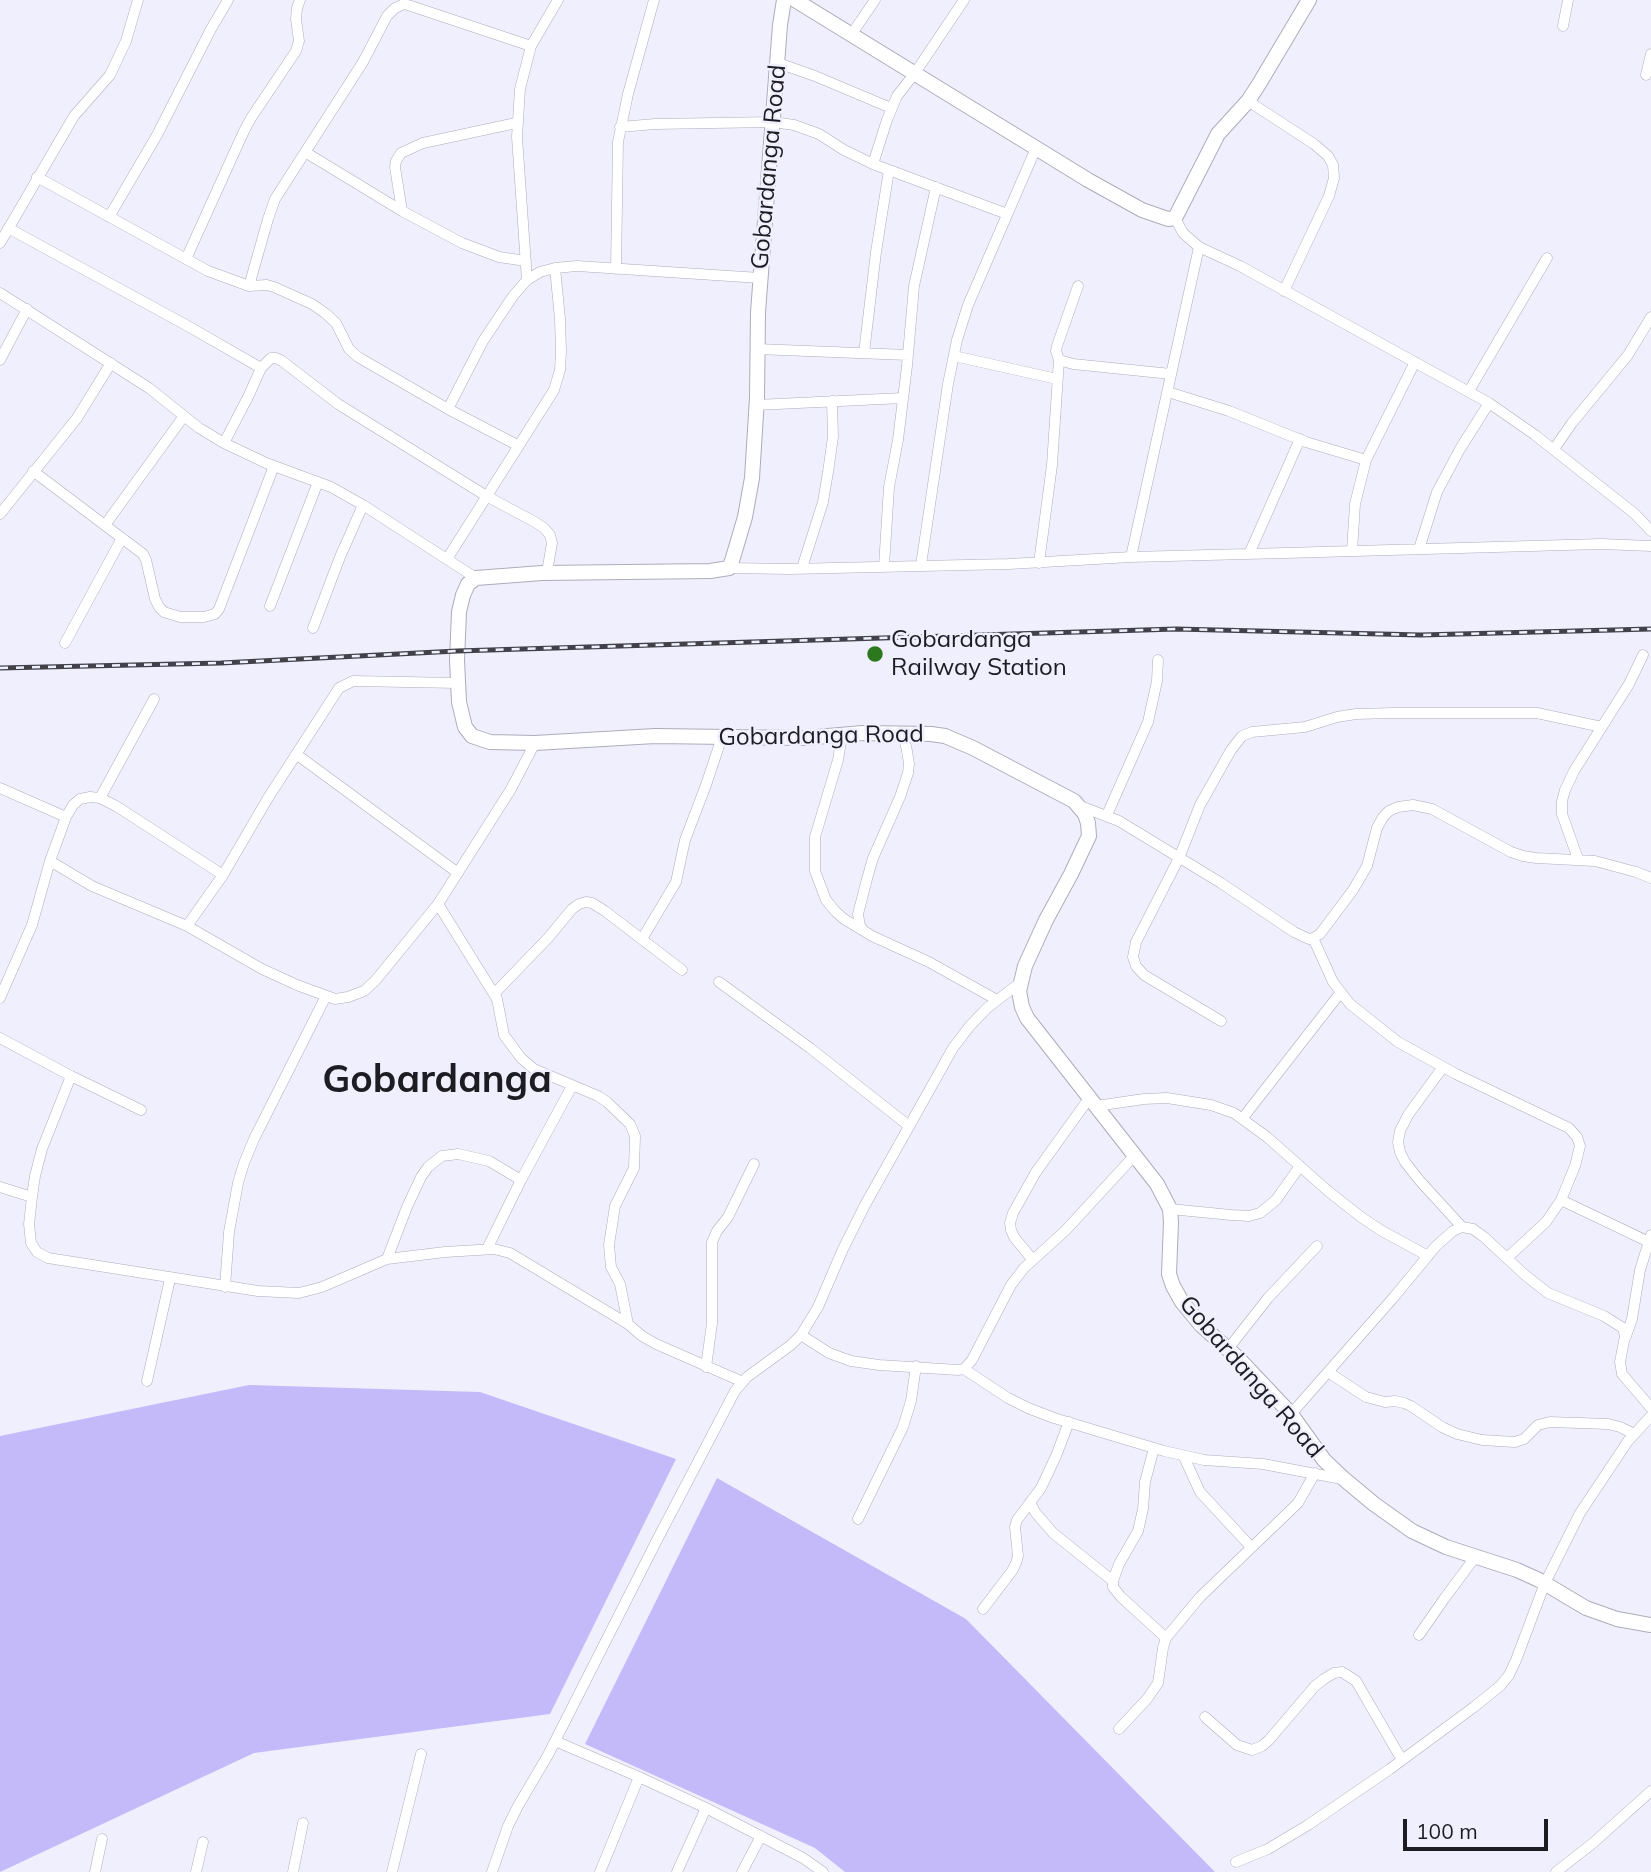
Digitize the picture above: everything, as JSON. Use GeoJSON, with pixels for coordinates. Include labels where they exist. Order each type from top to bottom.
{"type":"FeatureCollection","features":[{"type":"Feature","properties":{"kind":"main road","name":"Gobardanga Road"},"geometry":{"type":"LineString","coordinates":[[729,568],[743,527],[754,460],[760,278],[784,0]]}},
{"type":"Feature","properties":{"kind":"main road"},"geometry":{"type":"LineString","coordinates":[[795,0],[1142,210],[1157,216],[1175,218],[1218,134],[1259,85],[1309,0]]}},
{"type":"Feature","properties":{"kind":"main road"},"geometry":{"type":"LineString","coordinates":[[476,578],[547,572],[710,572],[729,568]]}},
{"type":"Feature","properties":{"kind":"main road","name":"Gobardanga Road"},"geometry":{"type":"LineString","coordinates":[[476,578],[468,584],[463,595],[459,612],[457,651],[461,717],[472,736],[490,742],[535,743],[655,736],[804,738],[863,733],[931,734],[955,740],[1040,782],[1080,806],[1088,823],[1087,842],[1025,966],[1019,991],[1022,1007],[1027,1018],[1157,1184],[1170,1209],[1169,1274],[1182,1302],[1201,1325],[1260,1380],[1291,1414],[1324,1460],[1343,1479],[1412,1531],[1446,1547],[1517,1570],[1545,1583],[1586,1608],[1617,1619],[1651,1625]]}},
{"type":"Feature","properties":{"kind":"street"},"geometry":{"type":"LineString","coordinates":[[0,243],[74,116],[110,75],[126,40],[138,0]]}},
{"type":"Feature","properties":{"kind":"street"},"geometry":{"type":"LineString","coordinates":[[109,217],[158,135],[228,0]]}},
{"type":"Feature","properties":{"kind":"street"},"geometry":{"type":"LineString","coordinates":[[186,259],[251,118],[296,51],[299,41],[296,19],[300,0]]}},
{"type":"Feature","properties":{"kind":"street"},"geometry":{"type":"LineString","coordinates":[[527,280],[516,123],[520,89],[531,46],[558,0]]}},
{"type":"Feature","properties":{"kind":"street"},"geometry":{"type":"LineString","coordinates":[[616,269],[620,127],[654,0]]}},
{"type":"Feature","properties":{"kind":"street"},"geometry":{"type":"LineString","coordinates":[[851,35],[875,0]]}},
{"type":"Feature","properties":{"kind":"street"},"geometry":{"type":"LineString","coordinates":[[873,164],[891,108],[904,85],[964,0]]}},
{"type":"Feature","properties":{"kind":"street"},"geometry":{"type":"LineString","coordinates":[[1563,26],[1567,0]]}},
{"type":"Feature","properties":{"kind":"street"},"geometry":{"type":"LineString","coordinates":[[249,286],[275,199],[363,62],[387,16],[395,8],[404,4],[531,46]]}},
{"type":"Feature","properties":{"kind":"street"},"geometry":{"type":"LineString","coordinates":[[1646,75],[1651,54]]}},
{"type":"Feature","properties":{"kind":"street"},"geometry":{"type":"LineString","coordinates":[[778,63],[891,108]]}},
{"type":"Feature","properties":{"kind":"street"},"geometry":{"type":"LineString","coordinates":[[1248,101],[1314,144],[1328,156],[1333,165],[1334,177],[1329,195],[1284,291]]}},
{"type":"Feature","properties":{"kind":"street"},"geometry":{"type":"LineString","coordinates":[[620,127],[773,122],[794,125],[820,134],[873,164],[1007,214]]}},
{"type":"Feature","properties":{"kind":"street"},"geometry":{"type":"LineString","coordinates":[[402,211],[395,167],[401,153],[436,139],[516,123]]}},
{"type":"Feature","properties":{"kind":"street"},"geometry":{"type":"LineString","coordinates":[[921,565],[954,356],[968,305],[1036,148]]}},
{"type":"Feature","properties":{"kind":"street"},"geometry":{"type":"LineString","coordinates":[[305,152],[402,211],[462,243],[481,252],[526,261]]}},
{"type":"Feature","properties":{"kind":"street"},"geometry":{"type":"LineString","coordinates":[[864,354],[889,170]]}},
{"type":"Feature","properties":{"kind":"street"},"geometry":{"type":"LineString","coordinates":[[37,177],[226,279],[249,286],[274,286],[312,304],[336,323],[349,349],[358,357],[519,446]]}},
{"type":"Feature","properties":{"kind":"street"},"geometry":{"type":"LineString","coordinates":[[884,566],[889,487],[898,440],[914,286],[936,187]]}},
{"type":"Feature","properties":{"kind":"street"},"geometry":{"type":"LineString","coordinates":[[1175,218],[1183,233],[1199,247],[1240,265],[1489,403],[1554,449],[1649,525]]}},
{"type":"Feature","properties":{"kind":"street"},"geometry":{"type":"LineString","coordinates":[[8,228],[261,368]]}},
{"type":"Feature","properties":{"kind":"street"},"geometry":{"type":"LineString","coordinates":[[1131,558],[1199,247]]}},
{"type":"Feature","properties":{"kind":"street"},"geometry":{"type":"LineString","coordinates":[[1469,391],[1547,258]]}},
{"type":"Feature","properties":{"kind":"street"},"geometry":{"type":"LineString","coordinates":[[448,409],[483,341],[513,296],[527,280],[540,271],[578,266],[760,278]]}},
{"type":"Feature","properties":{"kind":"street"},"geometry":{"type":"LineString","coordinates":[[447,559],[554,390],[560,370],[560,319],[555,268]]}},
{"type":"Feature","properties":{"kind":"street"},"geometry":{"type":"LineString","coordinates":[[1039,563],[1052,465],[1059,360],[1056,351],[1078,286]]}},
{"type":"Feature","properties":{"kind":"street"},"geometry":{"type":"LineString","coordinates":[[0,293],[149,388],[224,443],[318,482],[363,505],[476,578]]}},
{"type":"Feature","properties":{"kind":"street"},"geometry":{"type":"LineString","coordinates":[[0,360],[27,309]]}},
{"type":"Feature","properties":{"kind":"street"},"geometry":{"type":"LineString","coordinates":[[1554,449],[1572,422],[1628,355],[1651,317]]}},
{"type":"Feature","properties":{"kind":"street"},"geometry":{"type":"LineString","coordinates":[[757,349],[908,355]]}},
{"type":"Feature","properties":{"kind":"street"},"geometry":{"type":"LineString","coordinates":[[954,356],[1057,379]]}},
{"type":"Feature","properties":{"kind":"street"},"geometry":{"type":"LineString","coordinates":[[224,443],[261,368],[271,358],[282,361],[338,404],[488,497],[535,522],[550,535],[552,543],[547,572]]}},
{"type":"Feature","properties":{"kind":"street"},"geometry":{"type":"LineString","coordinates":[[1059,360],[1073,364],[1171,374]]}},
{"type":"Feature","properties":{"kind":"street"},"geometry":{"type":"LineString","coordinates":[[1352,551],[1355,504],[1366,460],[1415,362]]}},
{"type":"Feature","properties":{"kind":"street"},"geometry":{"type":"LineString","coordinates":[[0,514],[77,418],[111,363]]}},
{"type":"Feature","properties":{"kind":"street"},"geometry":{"type":"LineString","coordinates":[[1168,391],[1366,460]]}},
{"type":"Feature","properties":{"kind":"street"},"geometry":{"type":"LineString","coordinates":[[756,405],[903,398]]}},
{"type":"Feature","properties":{"kind":"street"},"geometry":{"type":"LineString","coordinates":[[802,568],[823,502],[833,437],[832,401]]}},
{"type":"Feature","properties":{"kind":"street"},"geometry":{"type":"LineString","coordinates":[[1419,549],[1437,492],[1489,403]]}},
{"type":"Feature","properties":{"kind":"street"},"geometry":{"type":"LineString","coordinates":[[105,525],[184,416]]}},
{"type":"Feature","properties":{"kind":"street"},"geometry":{"type":"LineString","coordinates":[[1249,554],[1300,439]]}},
{"type":"Feature","properties":{"kind":"street"},"geometry":{"type":"LineString","coordinates":[[33,471],[143,554],[159,607],[164,612],[180,617],[212,616],[219,608],[274,466]]}},
{"type":"Feature","properties":{"kind":"street"},"geometry":{"type":"LineString","coordinates":[[270,606],[318,482]]}},
{"type":"Feature","properties":{"kind":"street"},"geometry":{"type":"LineString","coordinates":[[313,628],[340,556],[363,505]]}},
{"type":"Feature","properties":{"kind":"street"},"geometry":{"type":"LineString","coordinates":[[65,643],[122,538]]}},
{"type":"Feature","properties":{"kind":"street"},"geometry":{"type":"LineString","coordinates":[[729,568],[1039,563],[1249,554],[1601,544],[1651,545]]}},
{"type":"Feature","properties":{"kind":"street"},"geometry":{"type":"LineString","coordinates":[[1578,859],[1562,814],[1565,789],[1629,684],[1643,655]]}},
{"type":"Feature","properties":{"kind":"street"},"geometry":{"type":"LineString","coordinates":[[1107,815],[1148,722],[1157,681],[1158,660]]}},
{"type":"Feature","properties":{"kind":"street"},"geometry":{"type":"LineString","coordinates":[[187,926],[223,875],[339,688],[353,681],[458,683]]}},
{"type":"Feature","properties":{"kind":"street"},"geometry":{"type":"LineString","coordinates":[[100,798],[154,699]]}},
{"type":"Feature","properties":{"kind":"street"},"geometry":{"type":"LineString","coordinates":[[1221,1021],[1144,975],[1136,966],[1133,957],[1136,942],[1179,858],[1200,805],[1231,750],[1242,736],[1252,732],[1304,727],[1356,714],[1394,713],[1537,713],[1602,727]]}},
{"type":"Feature","properties":{"kind":"street"},"geometry":{"type":"LineString","coordinates":[[864,931],[860,926],[858,914],[863,891],[873,858],[908,773],[903,733]]}},
{"type":"Feature","properties":{"kind":"street"},"geometry":{"type":"LineString","coordinates":[[842,735],[838,760],[816,837],[814,857],[815,871],[827,900],[844,919],[864,931],[997,1000]]}},
{"type":"Feature","properties":{"kind":"street"},"geometry":{"type":"LineString","coordinates":[[642,939],[676,882],[685,840],[722,737]]}},
{"type":"Feature","properties":{"kind":"street"},"geometry":{"type":"LineString","coordinates":[[50,861],[92,886],[187,926],[262,969],[297,985],[335,999],[348,997],[365,990],[375,981],[438,904],[511,789],[535,743]]}},
{"type":"Feature","properties":{"kind":"street"},"geometry":{"type":"LineString","coordinates":[[296,754],[458,873]]}},
{"type":"Feature","properties":{"kind":"street"},"geometry":{"type":"LineString","coordinates":[[0,788],[66,817]]}},
{"type":"Feature","properties":{"kind":"street"},"geometry":{"type":"LineString","coordinates":[[0,998],[32,925],[66,817],[80,799],[100,798],[223,875]]}},
{"type":"Feature","properties":{"kind":"street"},"geometry":{"type":"LineString","coordinates":[[1080,806],[1119,821],[1302,937],[1313,938],[1320,934],[1367,866],[1382,817],[1398,807],[1413,805],[1432,809],[1523,856],[1611,864],[1651,878]]}},
{"type":"Feature","properties":{"kind":"street"},"geometry":{"type":"LineString","coordinates":[[494,994],[579,904],[592,903],[605,911],[682,970]]}},
{"type":"Feature","properties":{"kind":"street"},"geometry":{"type":"LineString","coordinates":[[438,904],[494,994],[504,1035],[521,1058],[534,1069],[598,1096],[630,1124],[635,1136],[634,1168],[615,1206],[609,1245],[611,1267],[620,1284],[628,1324]]}},
{"type":"Feature","properties":{"kind":"street"},"geometry":{"type":"LineString","coordinates":[[1313,938],[1325,968],[1350,1004],[1398,1042],[1569,1128],[1577,1137],[1580,1146],[1575,1166],[1561,1199],[1546,1222],[1507,1258]]}},
{"type":"Feature","properties":{"kind":"street"},"geometry":{"type":"LineString","coordinates":[[719,982],[810,1048],[909,1126]]}},
{"type":"Feature","properties":{"kind":"street"},"geometry":{"type":"LineString","coordinates":[[492,1872],[508,1826],[555,1741],[723,1413],[747,1377],[801,1335],[818,1307],[854,1227],[953,1048],[969,1027],[1021,982]]}},
{"type":"Feature","properties":{"kind":"street"},"geometry":{"type":"LineString","coordinates":[[1242,1119],[1341,992]]}},
{"type":"Feature","properties":{"kind":"street"},"geometry":{"type":"LineString","coordinates":[[225,1287],[229,1232],[244,1163],[326,996]]}},
{"type":"Feature","properties":{"kind":"street"},"geometry":{"type":"LineString","coordinates":[[0,1038],[141,1110]]}},
{"type":"Feature","properties":{"kind":"street"},"geometry":{"type":"LineString","coordinates":[[1444,1067],[1408,1115],[1398,1142],[1405,1162],[1462,1227]]}},
{"type":"Feature","properties":{"kind":"street"},"geometry":{"type":"LineString","coordinates":[[71,1076],[45,1138],[32,1197],[29,1224],[32,1243],[37,1252],[48,1258],[258,1292],[299,1293],[322,1287],[387,1259],[494,1249],[510,1253],[628,1324],[656,1344],[743,1382]]}},
{"type":"Feature","properties":{"kind":"street"},"geometry":{"type":"LineString","coordinates":[[487,1249],[572,1086]]}},
{"type":"Feature","properties":{"kind":"street"},"geometry":{"type":"LineString","coordinates":[[1032,1259],[1011,1230],[1013,1213],[1036,1172],[1093,1102],[1167,1098],[1211,1105],[1225,1109],[1242,1119],[1361,1217],[1428,1255]]}},
{"type":"Feature","properties":{"kind":"street"},"geometry":{"type":"LineString","coordinates":[[387,1259],[421,1177],[428,1167],[442,1156],[458,1154],[489,1161],[521,1180]]}},
{"type":"Feature","properties":{"kind":"street"},"geometry":{"type":"LineString","coordinates":[[801,1335],[829,1353],[865,1364],[964,1369],[972,1360],[1024,1268],[1065,1231],[1135,1155]]}},
{"type":"Feature","properties":{"kind":"street"},"geometry":{"type":"LineString","coordinates":[[706,1367],[712,1323],[712,1242],[728,1217],[754,1164]]}},
{"type":"Feature","properties":{"kind":"street"},"geometry":{"type":"LineString","coordinates":[[1170,1209],[1223,1215],[1249,1216],[1260,1213],[1276,1200],[1300,1166]]}},
{"type":"Feature","properties":{"kind":"street"},"geometry":{"type":"LineString","coordinates":[[0,1187],[32,1197]]}},
{"type":"Feature","properties":{"kind":"street"},"geometry":{"type":"LineString","coordinates":[[1561,1199],[1650,1238],[1620,1362],[1622,1374],[1651,1408]]}},
{"type":"Feature","properties":{"kind":"street"},"geometry":{"type":"LineString","coordinates":[[1291,1414],[1428,1255],[1453,1231],[1462,1227],[1473,1229],[1548,1293],[1617,1323],[1626,1336]]}},
{"type":"Feature","properties":{"kind":"street"},"geometry":{"type":"LineString","coordinates":[[1228,1349],[1268,1298],[1317,1245]]}},
{"type":"Feature","properties":{"kind":"street"},"geometry":{"type":"LineString","coordinates":[[147,1381],[170,1279]]}},
{"type":"Feature","properties":{"kind":"street"},"geometry":{"type":"LineString","coordinates":[[858,1519],[903,1427],[913,1393],[916,1366]]}},
{"type":"Feature","properties":{"kind":"street"},"geometry":{"type":"LineString","coordinates":[[964,1369],[1018,1403],[1069,1422],[1184,1457],[1263,1464],[1343,1479]]}},
{"type":"Feature","properties":{"kind":"street"},"geometry":{"type":"LineString","coordinates":[[1328,1372],[1366,1397],[1404,1403],[1449,1430],[1482,1440],[1515,1442],[1524,1439],[1538,1425],[1550,1422],[1608,1424],[1634,1434]]}},
{"type":"Feature","properties":{"kind":"street"},"geometry":{"type":"LineString","coordinates":[[1236,1862],[1286,1839],[1402,1760],[1500,1686],[1516,1660],[1545,1583],[1580,1513],[1634,1434],[1651,1416]]}},
{"type":"Feature","properties":{"kind":"street"},"geometry":{"type":"LineString","coordinates":[[983,1609],[1016,1563],[1017,1520],[1049,1473],[1069,1422]]}},
{"type":"Feature","properties":{"kind":"street"},"geometry":{"type":"LineString","coordinates":[[1154,1448],[1145,1482],[1138,1531],[1119,1564],[1113,1587],[1166,1638]]}},
{"type":"Feature","properties":{"kind":"street"},"geometry":{"type":"LineString","coordinates":[[1184,1457],[1200,1492],[1251,1548]]}},
{"type":"Feature","properties":{"kind":"street"},"geometry":{"type":"LineString","coordinates":[[1119,1729],[1158,1683],[1166,1638],[1199,1597],[1298,1503],[1315,1473]]}},
{"type":"Feature","properties":{"kind":"street"},"geometry":{"type":"LineString","coordinates":[[1030,1502],[1053,1533],[1113,1581]]}},
{"type":"Feature","properties":{"kind":"street"},"geometry":{"type":"LineString","coordinates":[[1419,1635],[1476,1556]]}},
{"type":"Feature","properties":{"kind":"street"},"geometry":{"type":"LineString","coordinates":[[1205,1717],[1237,1745],[1252,1749],[1262,1746],[1315,1686],[1334,1673],[1342,1672],[1356,1681],[1402,1760]]}},
{"type":"Feature","properties":{"kind":"street"},"geometry":{"type":"LineString","coordinates":[[555,1741],[706,1808],[803,1858],[821,1871]]}},
{"type":"Feature","properties":{"kind":"street"},"geometry":{"type":"LineString","coordinates":[[392,1872],[421,1754]]}},
{"type":"Feature","properties":{"kind":"street"},"geometry":{"type":"LineString","coordinates":[[600,1872],[639,1777]]}},
{"type":"Feature","properties":{"kind":"street"},"geometry":{"type":"LineString","coordinates":[[1556,1872],[1602,1836],[1651,1791]]}},
{"type":"Feature","properties":{"kind":"street"},"geometry":{"type":"LineString","coordinates":[[677,1872],[706,1808]]}},
{"type":"Feature","properties":{"kind":"street"},"geometry":{"type":"LineString","coordinates":[[293,1872],[303,1822]]}},
{"type":"Feature","properties":{"kind":"street"},"geometry":{"type":"LineString","coordinates":[[742,1872],[761,1836]]}},
{"type":"Feature","properties":{"kind":"street"},"geometry":{"type":"LineString","coordinates":[[95,1872],[102,1839]]}},
{"type":"Feature","properties":{"kind":"street"},"geometry":{"type":"LineString","coordinates":[[196,1872],[203,1842]]}},
{"type":"Feature","properties":{"kind":"shaded area"},"geometry":{"type":"Polygon","coordinates":[[[249,1385],[480,1392],[676,1459],[550,1714],[254,1753],[0,1872],[0,1436],[249,1385]]]}},
{"type":"Feature","properties":{"kind":"shaded area"},"geometry":{"type":"Polygon","coordinates":[[[717,1478],[966,1619],[1215,1872],[845,1872],[815,1848],[585,1744],[717,1478]]]}},
{"type":"Feature","properties":{"kind":"railway"},"geometry":{"type":"LineString","coordinates":[[0,668],[221,663],[457,651],[1176,629],[1421,635],[1651,629]]}},
{"type":"Feature","properties":{"kind":"place","name":"Gobardanga Railway Station"},"geometry":{"type":"Point","coordinates":[875,654]}},
{"type":"Feature","properties":{"kind":"district","name":"Gobardanga"},"geometry":{"type":"Point","coordinates":[437,1081]}}]}
